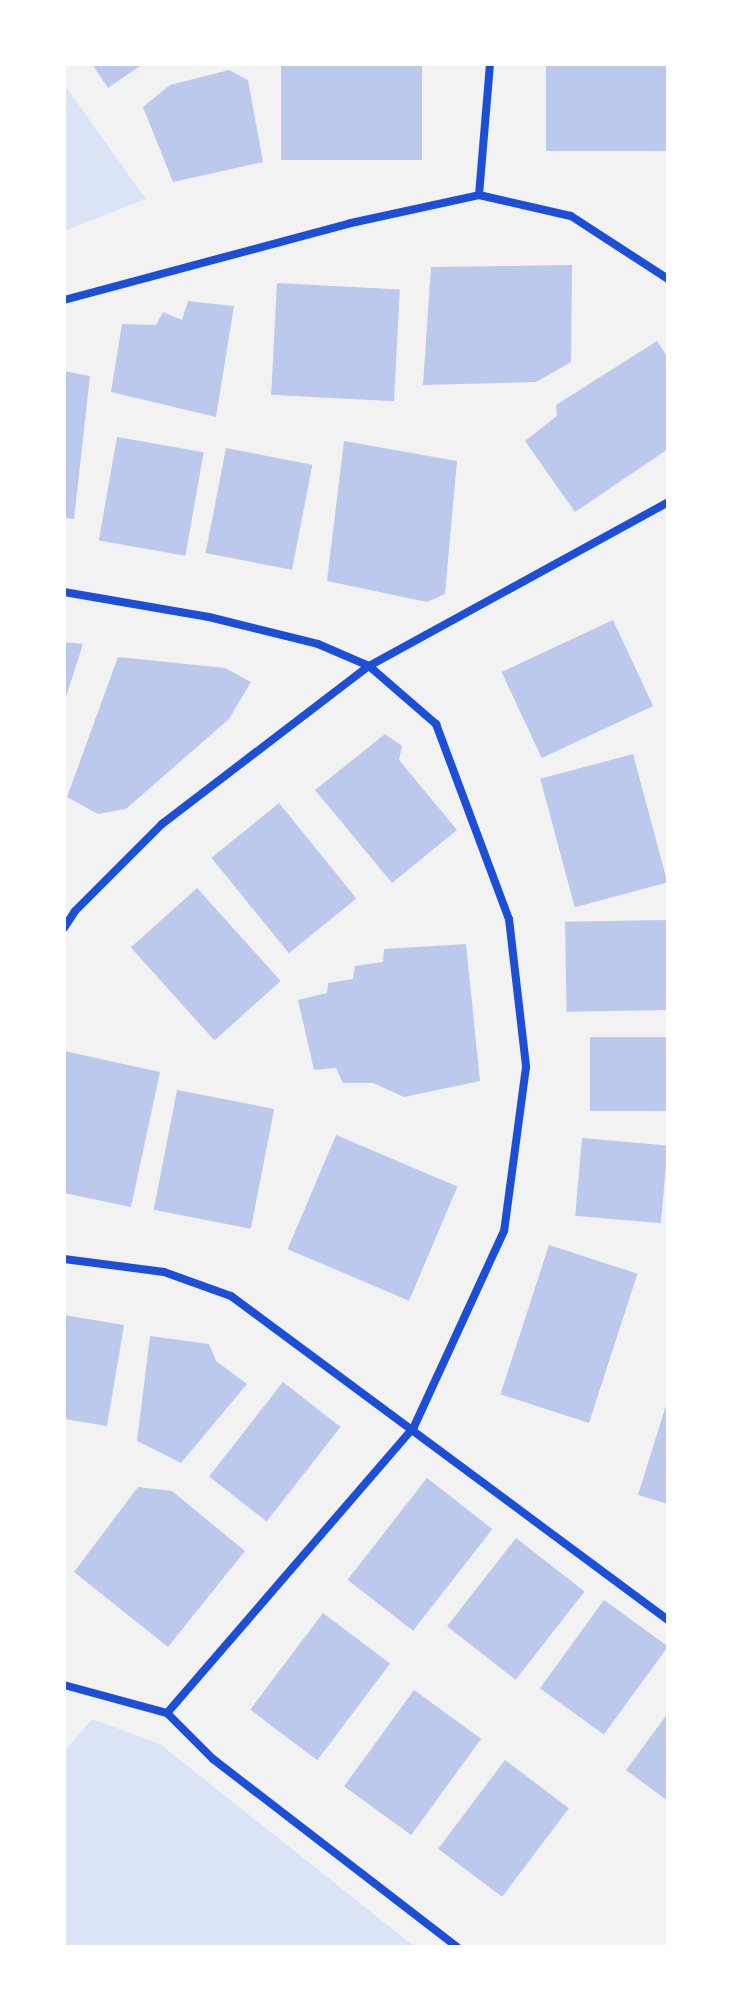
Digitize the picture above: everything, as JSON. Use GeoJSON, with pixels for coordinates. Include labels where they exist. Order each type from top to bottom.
{"type":"FeatureCollection","features":[{"type":"Feature","properties":{"kind":"street"},"geometry":{"type":"LineString","coordinates":[[479,195],[490,64]]}},
{"type":"Feature","properties":{"kind":"street"},"geometry":{"type":"LineString","coordinates":[[64,300],[351,223],[479,195],[571,216],[668,279]]}},
{"type":"Feature","properties":{"kind":"street"},"geometry":{"type":"LineString","coordinates":[[64,928],[75,911],[162,824],[369,666],[668,502]]}},
{"type":"Feature","properties":{"kind":"street"},"geometry":{"type":"LineString","coordinates":[[64,592],[209,617],[318,644],[369,666],[436,724],[469,805],[509,919],[526,1067],[504,1231],[414,1427],[167,1713]]}},
{"type":"Feature","properties":{"kind":"street"},"geometry":{"type":"LineString","coordinates":[[64,1259],[164,1272],[231,1296],[414,1427],[668,1620]]}},
{"type":"Feature","properties":{"kind":"street"},"geometry":{"type":"LineString","coordinates":[[64,1685],[167,1713],[213,1759],[457,1947]]}},
{"type":"Feature","properties":{"kind":"shaded area"},"geometry":{"type":"Polygon","coordinates":[[[64,84],[146,199],[64,231],[64,84]]]}},
{"type":"Feature","properties":{"kind":"shaded area"},"geometry":{"type":"Polygon","coordinates":[[[92,1719],[160,1744],[415,1947],[64,1947],[64,1752],[92,1719]]]}},
{"type":"Feature","properties":{"kind":"building"},"geometry":{"type":"Polygon","coordinates":[[[92,64],[143,64],[108,88],[92,64]]]}},
{"type":"Feature","properties":{"kind":"building"},"geometry":{"type":"Polygon","coordinates":[[[281,64],[422,64],[422,160],[281,160],[281,64]]]}},
{"type":"Feature","properties":{"kind":"building"},"geometry":{"type":"Polygon","coordinates":[[[546,64],[668,64],[668,151],[546,151],[546,64]]]}},
{"type":"Feature","properties":{"kind":"building"},"geometry":{"type":"Polygon","coordinates":[[[229,70],[248,80],[263,162],[173,182],[143,107],[170,85],[229,70]]]}},
{"type":"Feature","properties":{"kind":"building"},"geometry":{"type":"Polygon","coordinates":[[[572,265],[571,362],[536,382],[423,385],[431,267],[572,265]]]}},
{"type":"Feature","properties":{"kind":"building"},"geometry":{"type":"Polygon","coordinates":[[[277,283],[400,289],[394,401],[271,395],[277,283]]]}},
{"type":"Feature","properties":{"kind":"building"},"geometry":{"type":"Polygon","coordinates":[[[188,301],[234,306],[216,417],[111,392],[122,324],[156,325],[163,312],[182,320],[188,301]]]}},
{"type":"Feature","properties":{"kind":"building"},"geometry":{"type":"Polygon","coordinates":[[[657,341],[668,358],[668,449],[575,512],[525,441],[557,416],[556,405],[657,341]]]}},
{"type":"Feature","properties":{"kind":"building"},"geometry":{"type":"Polygon","coordinates":[[[64,371],[90,376],[74,519],[64,518],[64,371]]]}},
{"type":"Feature","properties":{"kind":"building"},"geometry":{"type":"Polygon","coordinates":[[[117,437],[204,452],[185,556],[99,540],[117,437]]]}},
{"type":"Feature","properties":{"kind":"building"},"geometry":{"type":"Polygon","coordinates":[[[344,441],[457,461],[445,594],[427,602],[327,581],[344,441]]]}},
{"type":"Feature","properties":{"kind":"building"},"geometry":{"type":"Polygon","coordinates":[[[226,448],[312,465],[292,570],[206,553],[226,448]]]}},
{"type":"Feature","properties":{"kind":"building"},"geometry":{"type":"Polygon","coordinates":[[[613,620],[653,706],[542,758],[502,672],[613,620]]]}},
{"type":"Feature","properties":{"kind":"building"},"geometry":{"type":"Polygon","coordinates":[[[64,642],[83,644],[65,700],[64,700],[64,642]]]}},
{"type":"Feature","properties":{"kind":"building"},"geometry":{"type":"Polygon","coordinates":[[[118,657],[225,668],[251,682],[229,719],[126,809],[98,814],[67,797],[118,657]]]}},
{"type":"Feature","properties":{"kind":"building"},"geometry":{"type":"Polygon","coordinates":[[[385,734],[402,746],[399,760],[457,830],[392,883],[315,790],[385,734]]]}},
{"type":"Feature","properties":{"kind":"building"},"geometry":{"type":"Polygon","coordinates":[[[633,754],[667,882],[575,907],[540,779],[633,754]]]}},
{"type":"Feature","properties":{"kind":"building"},"geometry":{"type":"Polygon","coordinates":[[[279,803],[356,899],[289,953],[211,858],[279,803]]]}},
{"type":"Feature","properties":{"kind":"building"},"geometry":{"type":"Polygon","coordinates":[[[197,888],[281,981],[215,1040],[131,948],[197,888]]]}},
{"type":"Feature","properties":{"kind":"building"},"geometry":{"type":"Polygon","coordinates":[[[667,920],[668,1010],[567,1012],[565,922],[667,920]]]}},
{"type":"Feature","properties":{"kind":"building"},"geometry":{"type":"Polygon","coordinates":[[[466,944],[480,1081],[404,1097],[373,1083],[343,1083],[336,1068],[314,1070],[298,1000],[327,993],[328,983],[353,979],[355,966],[383,962],[384,949],[466,944]]]}},
{"type":"Feature","properties":{"kind":"building"},"geometry":{"type":"Polygon","coordinates":[[[590,1037],[668,1037],[668,1111],[590,1111],[590,1037]]]}},
{"type":"Feature","properties":{"kind":"building"},"geometry":{"type":"Polygon","coordinates":[[[64,1051],[160,1072],[131,1207],[64,1193],[64,1051]]]}},
{"type":"Feature","properties":{"kind":"building"},"geometry":{"type":"Polygon","coordinates":[[[177,1090],[274,1109],[251,1229],[154,1210],[177,1090]]]}},
{"type":"Feature","properties":{"kind":"building"},"geometry":{"type":"Polygon","coordinates":[[[336,1135],[458,1187],[409,1301],[288,1249],[336,1135]]]}},
{"type":"Feature","properties":{"kind":"building"},"geometry":{"type":"Polygon","coordinates":[[[582,1138],[668,1145],[661,1223],[575,1216],[582,1138]]]}},
{"type":"Feature","properties":{"kind":"building"},"geometry":{"type":"Polygon","coordinates":[[[549,1245],[637,1274],[589,1423],[500,1394],[549,1245]]]}},
{"type":"Feature","properties":{"kind":"building"},"geometry":{"type":"Polygon","coordinates":[[[64,1315],[124,1325],[107,1426],[64,1419],[64,1315]]]}},
{"type":"Feature","properties":{"kind":"building"},"geometry":{"type":"Polygon","coordinates":[[[150,1336],[209,1344],[216,1361],[247,1384],[181,1463],[137,1441],[150,1336]]]}},
{"type":"Feature","properties":{"kind":"building"},"geometry":{"type":"Polygon","coordinates":[[[283,1382],[341,1427],[267,1522],[209,1477],[283,1382]]]}},
{"type":"Feature","properties":{"kind":"building"},"geometry":{"type":"Polygon","coordinates":[[[668,1402],[668,1504],[638,1495],[668,1402]]]}},
{"type":"Feature","properties":{"kind":"building"},"geometry":{"type":"Polygon","coordinates":[[[427,1478],[492,1529],[413,1631],[348,1580],[427,1478]]]}},
{"type":"Feature","properties":{"kind":"building"},"geometry":{"type":"Polygon","coordinates":[[[138,1487],[172,1491],[245,1551],[168,1647],[74,1572],[138,1487]]]}},
{"type":"Feature","properties":{"kind":"building"},"geometry":{"type":"Polygon","coordinates":[[[516,1538],[585,1592],[516,1680],[447,1626],[516,1538]]]}},
{"type":"Feature","properties":{"kind":"building"},"geometry":{"type":"Polygon","coordinates":[[[604,1600],[668,1646],[604,1735],[540,1688],[604,1600]]]}},
{"type":"Feature","properties":{"kind":"building"},"geometry":{"type":"Polygon","coordinates":[[[323,1613],[390,1664],[317,1760],[250,1710],[323,1613]]]}},
{"type":"Feature","properties":{"kind":"building"},"geometry":{"type":"Polygon","coordinates":[[[414,1690],[481,1739],[411,1835],[344,1786],[414,1690]]]}},
{"type":"Feature","properties":{"kind":"building"},"geometry":{"type":"Polygon","coordinates":[[[668,1713],[668,1801],[626,1770],[668,1713]]]}},
{"type":"Feature","properties":{"kind":"building"},"geometry":{"type":"Polygon","coordinates":[[[505,1760],[569,1808],[502,1897],[438,1849],[505,1760]]]}}]}
